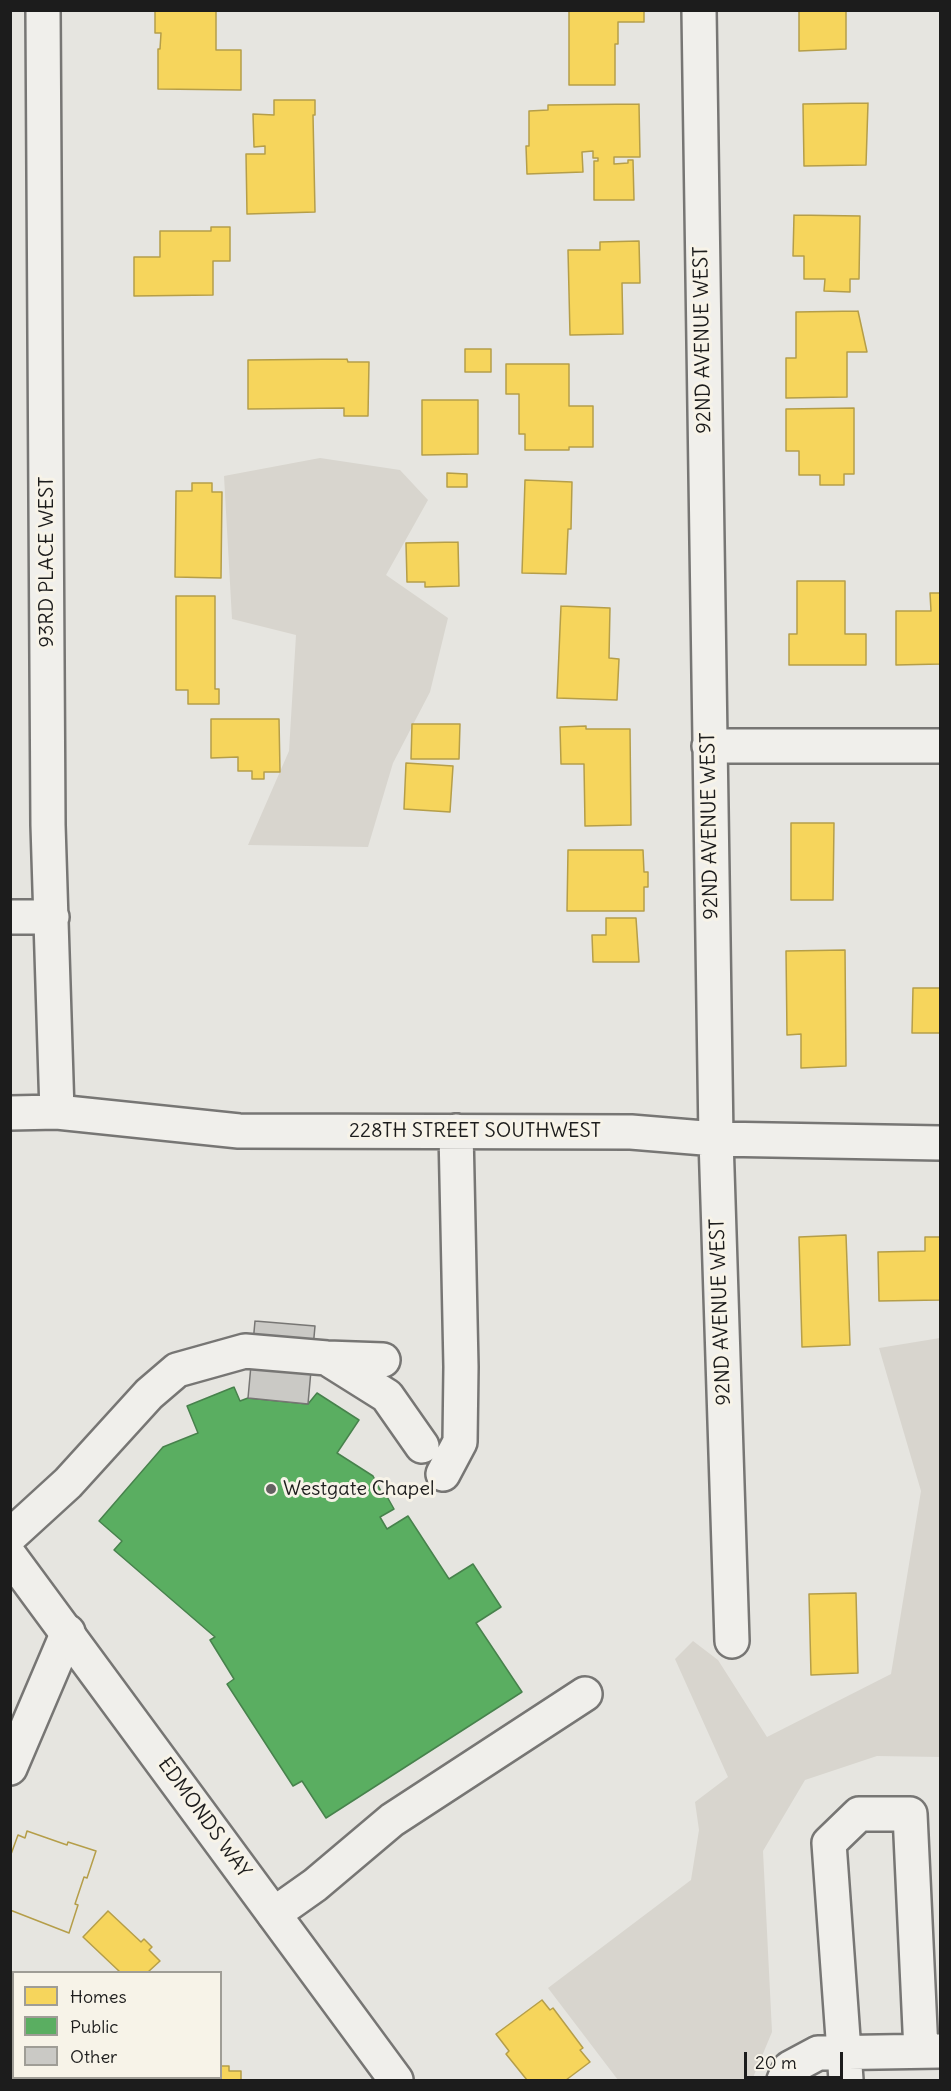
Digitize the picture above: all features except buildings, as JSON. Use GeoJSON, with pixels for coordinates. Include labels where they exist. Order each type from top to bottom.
{"type":"FeatureCollection","features":[{"type":"Feature","properties":{"kind":"street","name":"93RD PLACE WEST"},"geometry":{"type":"LineString","coordinates":[[43,10],[48,825],[57,1113]]}},
{"type":"Feature","properties":{"kind":"street","name":"92ND AVENUE WEST"},"geometry":{"type":"LineString","coordinates":[[699,10],[716,1139],[732,1641]]}},
{"type":"Feature","properties":{"kind":"street"},"geometry":{"type":"LineString","coordinates":[[709,746],[940,746]]}},
{"type":"Feature","properties":{"kind":"street"},"geometry":{"type":"LineString","coordinates":[[10,917],[52,917]]}},
{"type":"Feature","properties":{"kind":"street","name":"228TH STREET SOUTHWEST"},"geometry":{"type":"LineString","coordinates":[[10,1113],[57,1113],[239,1131],[631,1132],[716,1139],[940,1143]]}},
{"type":"Feature","properties":{"kind":"street"},"geometry":{"type":"LineString","coordinates":[[443,1474],[460,1442],[461,1367],[456,1131]]}},
{"type":"Feature","properties":{"kind":"street"},"geometry":{"type":"LineString","coordinates":[[10,1536],[68,1483],[149,1394],[177,1370],[245,1352],[383,1360]]}},
{"type":"Feature","properties":{"kind":"street"},"geometry":{"type":"LineString","coordinates":[[327,1358],[387,1396],[422,1446]]}},
{"type":"Feature","properties":{"kind":"street","name":"EDMONDS WAY"},"geometry":{"type":"LineString","coordinates":[[10,1556],[396,2080]]}},
{"type":"Feature","properties":{"kind":"street"},"geometry":{"type":"LineString","coordinates":[[10,1768],[68,1632]]}},
{"type":"Feature","properties":{"kind":"street"},"geometry":{"type":"LineString","coordinates":[[274,1914],[315,1885],[392,1820],[585,1694]]}},
{"type":"Feature","properties":{"kind":"street"},"geometry":{"type":"LineString","coordinates":[[784,2080],[790,2068],[818,2053],[845,2066],[931,2051],[910,1814],[859,1814],[829,1843],[845,2066]]}},
{"type":"Feature","properties":{"kind":"shaded area"},"geometry":{"type":"Polygon","coordinates":[[[320,458],[400,470],[428,500],[386,575],[448,618],[430,692],[393,763],[368,847],[248,845],[289,751],[296,635],[232,619],[224,476],[320,458]]]}},
{"type":"Feature","properties":{"kind":"shaded area"},"geometry":{"type":"Polygon","coordinates":[[[940,1338],[940,1757],[877,1756],[805,1780],[763,1851],[772,2032],[752,2080],[618,2080],[548,1988],[691,1880],[699,1830],[695,1802],[728,1777],[675,1659],[693,1641],[718,1660],[767,1737],[891,1674],[921,1491],[879,1348],[940,1338]]]}},
{"type":"Feature","properties":{"kind":"place","name":"Westgate Chapel"},"geometry":{"type":"Point","coordinates":[271,1489]}}]}
